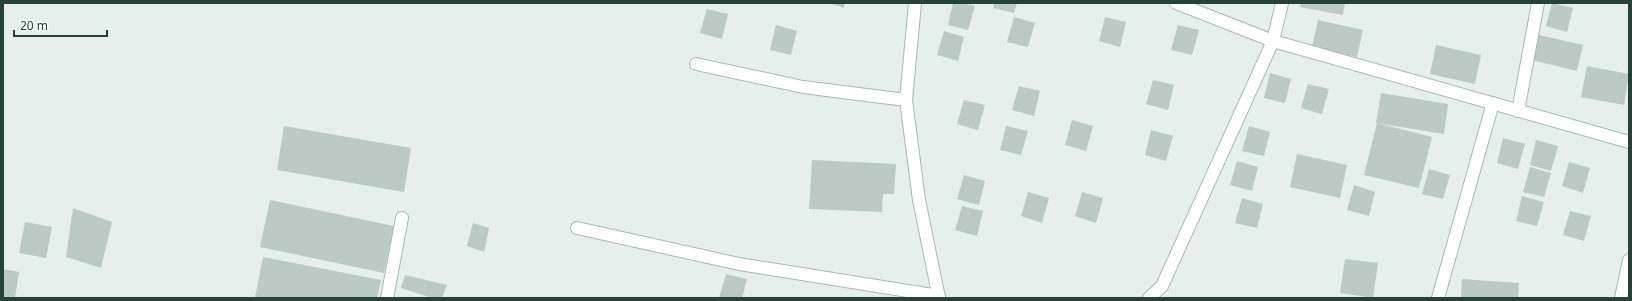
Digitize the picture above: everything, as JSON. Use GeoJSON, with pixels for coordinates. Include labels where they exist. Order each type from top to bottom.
{"type":"FeatureCollection","features":[{"type":"Feature","properties":{"kind":"street"},"geometry":{"type":"LineString","coordinates":[[577,228],[739,264],[939,297],[919,200],[906,100],[915,3]]}},
{"type":"Feature","properties":{"kind":"street"},"geometry":{"type":"LineString","coordinates":[[1176,3],[1273,41],[1629,142]]}},
{"type":"Feature","properties":{"kind":"street"},"geometry":{"type":"LineString","coordinates":[[1149,298],[1162,286],[1273,41],[1282,3]]}},
{"type":"Feature","properties":{"kind":"street"},"geometry":{"type":"LineString","coordinates":[[1518,110],[1538,3]]}},
{"type":"Feature","properties":{"kind":"street"},"geometry":{"type":"LineString","coordinates":[[696,64],[803,87],[906,100]]}},
{"type":"Feature","properties":{"kind":"street"},"geometry":{"type":"LineString","coordinates":[[1438,298],[1493,103]]}},
{"type":"Feature","properties":{"kind":"street"},"geometry":{"type":"LineString","coordinates":[[387,298],[402,218]]}},
{"type":"Feature","properties":{"kind":"street"},"geometry":{"type":"LineString","coordinates":[[1621,298],[1629,260]]}},
{"type":"Feature","properties":{"kind":"building"},"geometry":{"type":"Polygon","coordinates":[[[829,3],[845,3],[844,8],[829,3]]]}},
{"type":"Feature","properties":{"kind":"building"},"geometry":{"type":"Polygon","coordinates":[[[953,3],[963,3],[975,6],[968,30],[948,25],[953,3]]]}},
{"type":"Feature","properties":{"kind":"building"},"geometry":{"type":"Polygon","coordinates":[[[994,3],[1017,3],[1014,13],[993,8],[994,3]]]}},
{"type":"Feature","properties":{"kind":"building"},"geometry":{"type":"Polygon","coordinates":[[[1301,3],[1345,3],[1343,15],[1300,7],[1301,3]]]}},
{"type":"Feature","properties":{"kind":"building"},"geometry":{"type":"Polygon","coordinates":[[[1552,3],[1573,8],[1567,32],[1546,26],[1552,3]]]}},
{"type":"Feature","properties":{"kind":"building"},"geometry":{"type":"Polygon","coordinates":[[[707,9],[728,14],[722,39],[700,33],[707,9]]]}},
{"type":"Feature","properties":{"kind":"building"},"geometry":{"type":"Polygon","coordinates":[[[1014,17],[1035,23],[1028,47],[1007,42],[1014,17]]]}},
{"type":"Feature","properties":{"kind":"building"},"geometry":{"type":"Polygon","coordinates":[[[1105,17],[1126,22],[1120,47],[1099,41],[1105,17]]]}},
{"type":"Feature","properties":{"kind":"building"},"geometry":{"type":"Polygon","coordinates":[[[1318,20],[1363,30],[1357,57],[1312,47],[1318,20]]]}},
{"type":"Feature","properties":{"kind":"building"},"geometry":{"type":"Polygon","coordinates":[[[776,25],[797,31],[791,55],[770,50],[776,25]]]}},
{"type":"Feature","properties":{"kind":"building"},"geometry":{"type":"Polygon","coordinates":[[[1178,25],[1199,30],[1192,55],[1171,50],[1178,25]]]}},
{"type":"Feature","properties":{"kind":"building"},"geometry":{"type":"Polygon","coordinates":[[[944,31],[964,37],[958,61],[937,55],[944,31]]]}},
{"type":"Feature","properties":{"kind":"building"},"geometry":{"type":"Polygon","coordinates":[[[1539,35],[1583,45],[1577,71],[1532,60],[1539,35]]]}},
{"type":"Feature","properties":{"kind":"building"},"geometry":{"type":"Polygon","coordinates":[[[1436,45],[1481,55],[1475,84],[1430,74],[1436,45]]]}},
{"type":"Feature","properties":{"kind":"building"},"geometry":{"type":"Polygon","coordinates":[[[1587,66],[1629,74],[1624,105],[1581,97],[1587,66]]]}},
{"type":"Feature","properties":{"kind":"building"},"geometry":{"type":"Polygon","coordinates":[[[1270,73],[1291,79],[1285,103],[1264,98],[1270,73]]]}},
{"type":"Feature","properties":{"kind":"building"},"geometry":{"type":"Polygon","coordinates":[[[1153,80],[1174,85],[1168,110],[1146,104],[1153,80]]]}},
{"type":"Feature","properties":{"kind":"building"},"geometry":{"type":"Polygon","coordinates":[[[1308,84],[1329,89],[1322,114],[1301,108],[1308,84]]]}},
{"type":"Feature","properties":{"kind":"building"},"geometry":{"type":"Polygon","coordinates":[[[1019,86],[1040,91],[1034,116],[1012,110],[1019,86]]]}},
{"type":"Feature","properties":{"kind":"building"},"geometry":{"type":"Polygon","coordinates":[[[1381,93],[1448,104],[1444,134],[1376,123],[1381,93]]]}},
{"type":"Feature","properties":{"kind":"building"},"geometry":{"type":"Polygon","coordinates":[[[964,100],[985,105],[978,130],[957,124],[964,100]]]}},
{"type":"Feature","properties":{"kind":"building"},"geometry":{"type":"Polygon","coordinates":[[[1072,120],[1093,126],[1086,151],[1065,145],[1072,120]]]}},
{"type":"Feature","properties":{"kind":"building"},"geometry":{"type":"Polygon","coordinates":[[[1377,123],[1432,137],[1419,188],[1364,175],[1377,123]]]}},
{"type":"Feature","properties":{"kind":"building"},"geometry":{"type":"Polygon","coordinates":[[[284,126],[411,148],[404,192],[277,170],[284,126]]]}},
{"type":"Feature","properties":{"kind":"building"},"geometry":{"type":"Polygon","coordinates":[[[1006,126],[1028,131],[1021,155],[1000,150],[1006,126]]]}},
{"type":"Feature","properties":{"kind":"building"},"geometry":{"type":"Polygon","coordinates":[[[1249,126],[1270,132],[1264,156],[1242,151],[1249,126]]]}},
{"type":"Feature","properties":{"kind":"building"},"geometry":{"type":"Polygon","coordinates":[[[1151,130],[1173,136],[1166,161],[1145,155],[1151,130]]]}},
{"type":"Feature","properties":{"kind":"building"},"geometry":{"type":"Polygon","coordinates":[[[1503,138],[1525,144],[1518,169],[1497,163],[1503,138]]]}},
{"type":"Feature","properties":{"kind":"building"},"geometry":{"type":"Polygon","coordinates":[[[1536,140],[1558,146],[1551,171],[1530,165],[1536,140]]]}},
{"type":"Feature","properties":{"kind":"building"},"geometry":{"type":"Polygon","coordinates":[[[1297,154],[1347,165],[1340,198],[1290,187],[1297,154]]]}},
{"type":"Feature","properties":{"kind":"building"},"geometry":{"type":"Polygon","coordinates":[[[812,160],[896,164],[894,194],[883,194],[882,212],[809,209],[812,160]]]}},
{"type":"Feature","properties":{"kind":"building"},"geometry":{"type":"Polygon","coordinates":[[[1237,161],[1258,167],[1252,191],[1230,185],[1237,161]]]}},
{"type":"Feature","properties":{"kind":"building"},"geometry":{"type":"Polygon","coordinates":[[[1569,162],[1590,168],[1583,193],[1562,186],[1569,162]]]}},
{"type":"Feature","properties":{"kind":"building"},"geometry":{"type":"Polygon","coordinates":[[[1530,167],[1551,173],[1544,197],[1523,192],[1530,167]]]}},
{"type":"Feature","properties":{"kind":"building"},"geometry":{"type":"Polygon","coordinates":[[[1429,169],[1450,175],[1443,199],[1422,194],[1429,169]]]}},
{"type":"Feature","properties":{"kind":"building"},"geometry":{"type":"Polygon","coordinates":[[[964,175],[985,181],[979,205],[957,199],[964,175]]]}},
{"type":"Feature","properties":{"kind":"building"},"geometry":{"type":"Polygon","coordinates":[[[1354,185],[1375,192],[1369,216],[1347,210],[1354,185]]]}},
{"type":"Feature","properties":{"kind":"building"},"geometry":{"type":"Polygon","coordinates":[[[1028,192],[1049,198],[1042,223],[1021,216],[1028,192]]]}},
{"type":"Feature","properties":{"kind":"building"},"geometry":{"type":"Polygon","coordinates":[[[1082,192],[1103,198],[1096,223],[1075,216],[1082,192]]]}},
{"type":"Feature","properties":{"kind":"building"},"geometry":{"type":"Polygon","coordinates":[[[1522,196],[1544,202],[1537,226],[1516,221],[1522,196]]]}},
{"type":"Feature","properties":{"kind":"building"},"geometry":{"type":"Polygon","coordinates":[[[1242,198],[1263,204],[1257,228],[1235,223],[1242,198]]]}},
{"type":"Feature","properties":{"kind":"building"},"geometry":{"type":"Polygon","coordinates":[[[270,200],[394,226],[384,273],[260,247],[270,200]]]}},
{"type":"Feature","properties":{"kind":"building"},"geometry":{"type":"Polygon","coordinates":[[[962,206],[983,211],[977,236],[955,230],[962,206]]]}},
{"type":"Feature","properties":{"kind":"building"},"geometry":{"type":"Polygon","coordinates":[[[73,208],[112,222],[101,268],[66,257],[73,208]]]}},
{"type":"Feature","properties":{"kind":"building"},"geometry":{"type":"Polygon","coordinates":[[[1570,211],[1591,216],[1584,241],[1563,235],[1570,211]]]}},
{"type":"Feature","properties":{"kind":"building"},"geometry":{"type":"Polygon","coordinates":[[[25,222],[52,227],[46,258],[19,253],[25,222]]]}},
{"type":"Feature","properties":{"kind":"building"},"geometry":{"type":"Polygon","coordinates":[[[473,223],[489,228],[484,252],[467,246],[473,223]]]}},
{"type":"Feature","properties":{"kind":"building"},"geometry":{"type":"Polygon","coordinates":[[[263,257],[381,280],[377,298],[255,298],[263,257]]]}},
{"type":"Feature","properties":{"kind":"building"},"geometry":{"type":"Polygon","coordinates":[[[1345,259],[1378,263],[1373,298],[1340,293],[1345,259]]]}},
{"type":"Feature","properties":{"kind":"building"},"geometry":{"type":"Polygon","coordinates":[[[3,269],[19,272],[15,298],[3,298],[3,269]]]}},
{"type":"Feature","properties":{"kind":"building"},"geometry":{"type":"Polygon","coordinates":[[[726,274],[747,279],[742,298],[719,298],[726,274]]]}},
{"type":"Feature","properties":{"kind":"building"},"geometry":{"type":"Polygon","coordinates":[[[405,275],[447,285],[442,298],[432,298],[401,288],[405,275]]]}},
{"type":"Feature","properties":{"kind":"building"},"geometry":{"type":"Polygon","coordinates":[[[1462,279],[1519,283],[1518,298],[1461,298],[1462,279]]]}}]}
